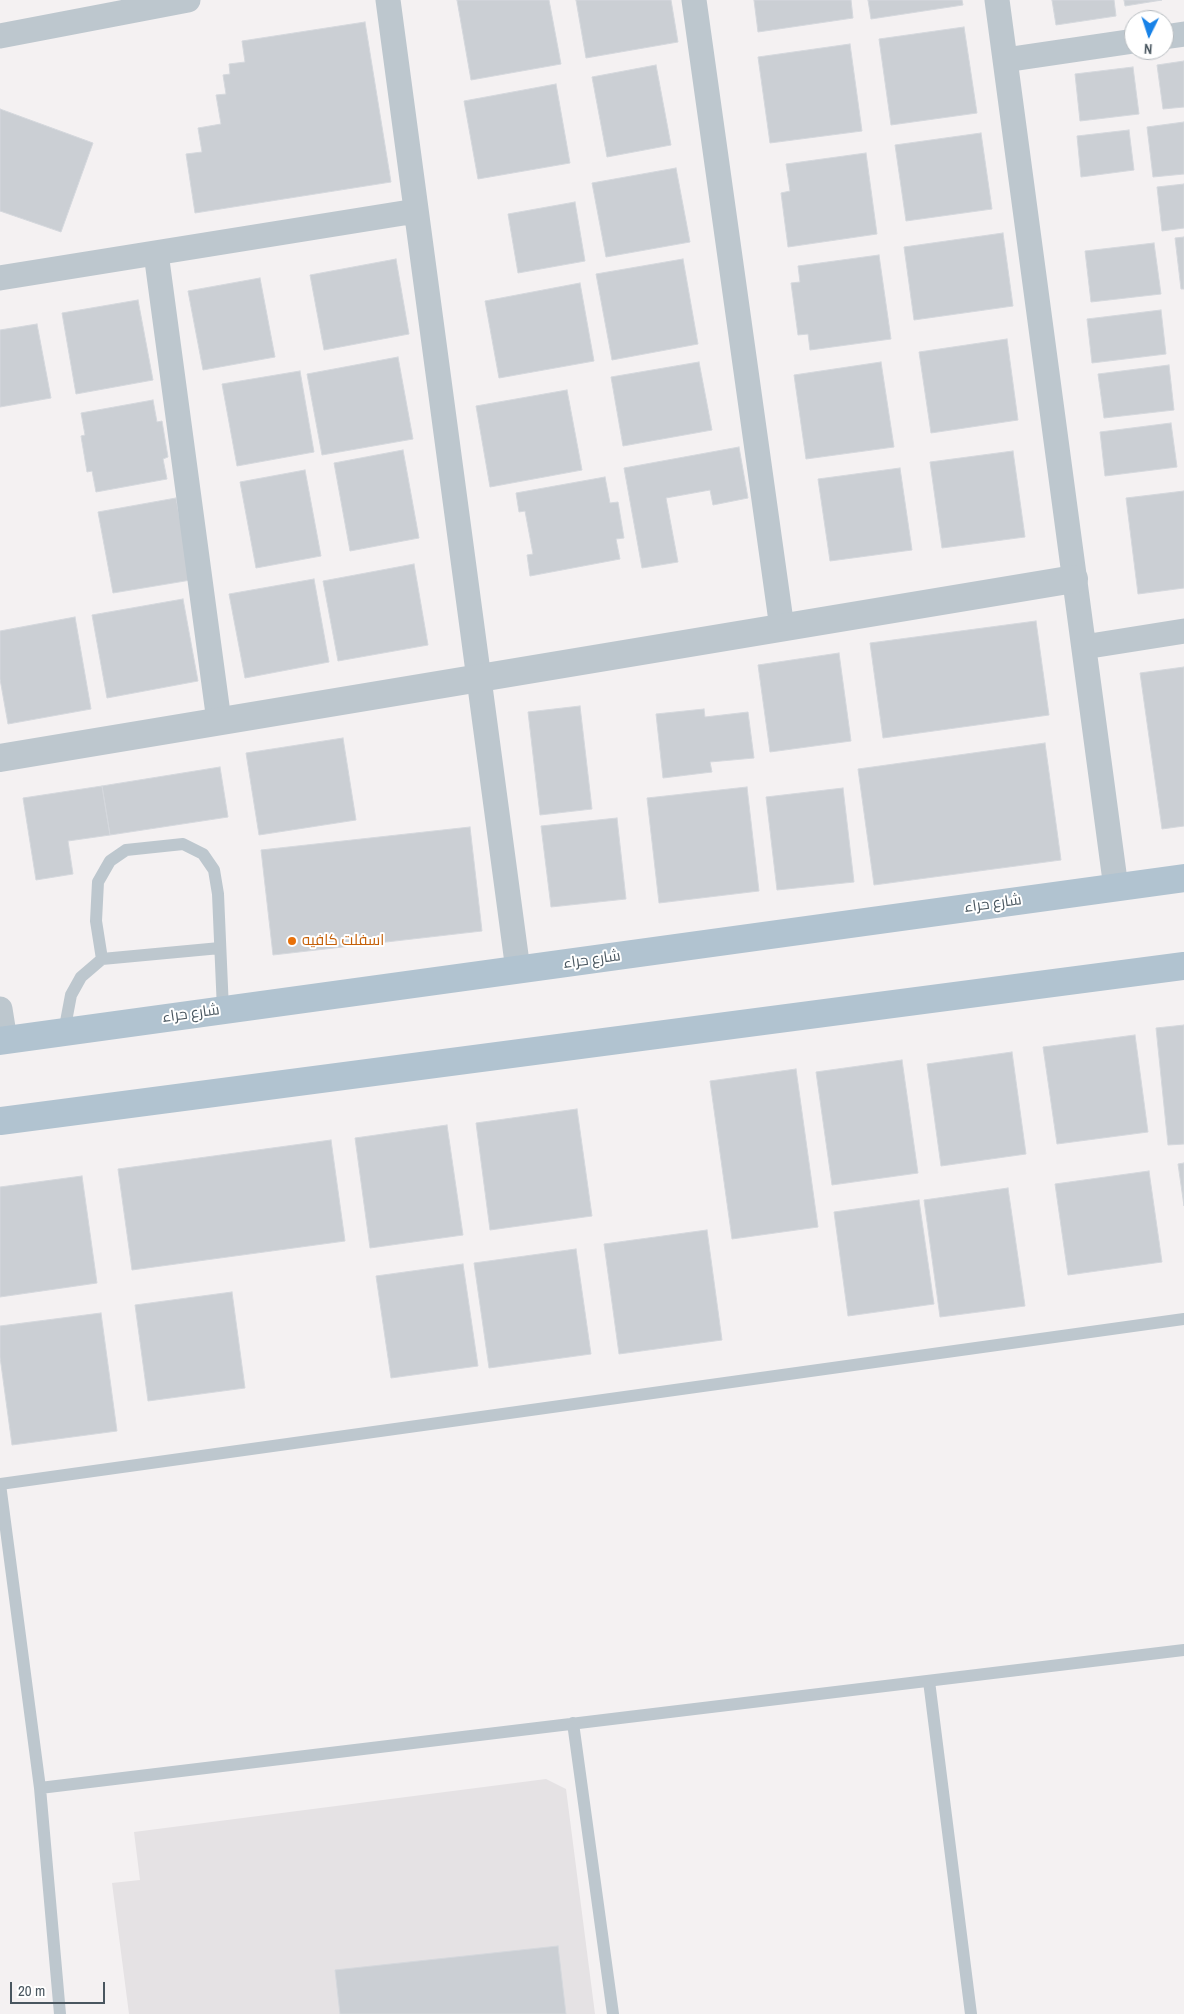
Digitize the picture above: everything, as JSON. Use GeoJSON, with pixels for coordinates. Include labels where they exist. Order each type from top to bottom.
{"type":"FeatureCollection","features":[{"type":"Feature","properties":{"kind":"main road","name":"شارع حراء"},"geometry":{"type":"LineString","coordinates":[[2,1040],[1184,878]]}},
{"type":"Feature","properties":{"kind":"main road"},"geometry":{"type":"LineString","coordinates":[[0,1121],[1184,966]]}},
{"type":"Feature","properties":{"kind":"street"},"geometry":{"type":"LineString","coordinates":[[0,36],[113,7],[188,0]]}},
{"type":"Feature","properties":{"kind":"street"},"geometry":{"type":"LineString","coordinates":[[388,0],[518,970]]}},
{"type":"Feature","properties":{"kind":"street"},"geometry":{"type":"LineString","coordinates":[[694,0],[782,628]]}},
{"type":"Feature","properties":{"kind":"street"},"geometry":{"type":"LineString","coordinates":[[997,0],[1116,888]]}},
{"type":"Feature","properties":{"kind":"street"},"geometry":{"type":"LineString","coordinates":[[1005,60],[1124,42]]}},
{"type":"Feature","properties":{"kind":"street"},"geometry":{"type":"LineString","coordinates":[[0,278],[416,211]]}},
{"type":"Feature","properties":{"kind":"street"},"geometry":{"type":"LineString","coordinates":[[156,253],[219,721]]}},
{"type":"Feature","properties":{"kind":"street"},"geometry":{"type":"LineString","coordinates":[[0,758],[1074,580]]}},
{"type":"Feature","properties":{"kind":"street"},"geometry":{"type":"LineString","coordinates":[[1084,647],[1184,631]]}},
{"type":"Feature","properties":{"kind":"street"},"geometry":{"type":"LineString","coordinates":[[0,1009],[2,1040]]}},
{"type":"Feature","properties":{"kind":"lane"},"geometry":{"type":"LineString","coordinates":[[102,959],[96,921],[98,882],[110,861],[126,850],[183,844],[202,854],[214,870],[218,894],[223,1010]]}},
{"type":"Feature","properties":{"kind":"lane"},"geometry":{"type":"LineString","coordinates":[[64,1032],[71,995],[81,977],[102,959],[220,948]]}},
{"type":"Feature","properties":{"kind":"lane"},"geometry":{"type":"LineString","coordinates":[[60,2014],[40,1788],[0,1484],[1184,1319]]}},
{"type":"Feature","properties":{"kind":"lane"},"geometry":{"type":"LineString","coordinates":[[40,1788],[1184,1650]]}},
{"type":"Feature","properties":{"kind":"lane"},"geometry":{"type":"LineString","coordinates":[[929,1681],[971,2014]]}},
{"type":"Feature","properties":{"kind":"lane"},"geometry":{"type":"LineString","coordinates":[[573,1723],[613,2014]]}},
{"type":"Feature","properties":{"kind":"shaded area"},"geometry":{"type":"Polygon","coordinates":[[[546,1779],[566,1789],[595,2014],[129,2014],[112,1883],[140,1880],[134,1832],[546,1779]]]}},
{"type":"Feature","properties":{"kind":"building"},"geometry":{"type":"Polygon","coordinates":[[[457,0],[549,0],[561,64],[471,80],[457,0]]]}},
{"type":"Feature","properties":{"kind":"building"},"geometry":{"type":"Polygon","coordinates":[[[576,0],[671,0],[678,42],[586,58],[576,0]]]}},
{"type":"Feature","properties":{"kind":"building"},"geometry":{"type":"Polygon","coordinates":[[[754,0],[851,0],[853,18],[758,32],[754,0]]]}},
{"type":"Feature","properties":{"kind":"building"},"geometry":{"type":"Polygon","coordinates":[[[868,0],[962,0],[963,5],[871,19],[868,0]]]}},
{"type":"Feature","properties":{"kind":"building"},"geometry":{"type":"Polygon","coordinates":[[[1052,0],[1114,0],[1116,16],[1056,25],[1052,0]]]}},
{"type":"Feature","properties":{"kind":"building"},"geometry":{"type":"Polygon","coordinates":[[[1124,0],[1162,0],[1125,6],[1124,0]]]}},
{"type":"Feature","properties":{"kind":"building"},"geometry":{"type":"Polygon","coordinates":[[[365,22],[391,182],[195,213],[186,154],[202,152],[198,128],[221,124],[216,95],[226,94],[223,75],[230,74],[229,64],[245,62],[242,41],[365,22]]]}},
{"type":"Feature","properties":{"kind":"building"},"geometry":{"type":"Polygon","coordinates":[[[964,27],[977,113],[891,125],[879,39],[964,27]]]}},
{"type":"Feature","properties":{"kind":"building"},"geometry":{"type":"Polygon","coordinates":[[[850,44],[862,131],[770,143],[758,57],[850,44]]]}},
{"type":"Feature","properties":{"kind":"building"},"geometry":{"type":"Polygon","coordinates":[[[1184,61],[1184,107],[1163,109],[1157,65],[1184,61]]]}},
{"type":"Feature","properties":{"kind":"building"},"geometry":{"type":"Polygon","coordinates":[[[656,65],[671,145],[607,157],[592,77],[656,65]]]}},
{"type":"Feature","properties":{"kind":"building"},"geometry":{"type":"Polygon","coordinates":[[[1133,67],[1139,114],[1080,121],[1075,74],[1133,67]]]}},
{"type":"Feature","properties":{"kind":"building"},"geometry":{"type":"Polygon","coordinates":[[[556,84],[570,163],[478,179],[464,101],[556,84]]]}},
{"type":"Feature","properties":{"kind":"building"},"geometry":{"type":"Polygon","coordinates":[[[0,109],[93,143],[61,232],[0,211],[0,109]]]}},
{"type":"Feature","properties":{"kind":"building"},"geometry":{"type":"Polygon","coordinates":[[[1184,122],[1184,174],[1153,177],[1147,127],[1184,122]]]}},
{"type":"Feature","properties":{"kind":"building"},"geometry":{"type":"Polygon","coordinates":[[[1129,130],[1134,170],[1081,177],[1077,136],[1129,130]]]}},
{"type":"Feature","properties":{"kind":"building"},"geometry":{"type":"Polygon","coordinates":[[[981,133],[992,209],[906,221],[895,145],[981,133]]]}},
{"type":"Feature","properties":{"kind":"building"},"geometry":{"type":"Polygon","coordinates":[[[866,153],[877,234],[788,247],[781,193],[790,191],[786,164],[866,153]]]}},
{"type":"Feature","properties":{"kind":"building"},"geometry":{"type":"Polygon","coordinates":[[[676,168],[690,242],[606,257],[592,183],[676,168]]]}},
{"type":"Feature","properties":{"kind":"building"},"geometry":{"type":"Polygon","coordinates":[[[1184,184],[1184,228],[1162,231],[1157,187],[1184,184]]]}},
{"type":"Feature","properties":{"kind":"building"},"geometry":{"type":"Polygon","coordinates":[[[575,202],[585,261],[518,273],[508,214],[575,202]]]}},
{"type":"Feature","properties":{"kind":"building"},"geometry":{"type":"Polygon","coordinates":[[[1003,233],[1013,306],[914,320],[904,247],[1003,233]]]}},
{"type":"Feature","properties":{"kind":"building"},"geometry":{"type":"Polygon","coordinates":[[[1184,237],[1184,289],[1181,289],[1175,238],[1184,237]]]}},
{"type":"Feature","properties":{"kind":"building"},"geometry":{"type":"Polygon","coordinates":[[[1154,243],[1161,294],[1091,302],[1085,251],[1154,243]]]}},
{"type":"Feature","properties":{"kind":"building"},"geometry":{"type":"Polygon","coordinates":[[[879,255],[891,339],[810,350],[808,334],[798,335],[791,283],[800,282],[798,266],[879,255]]]}},
{"type":"Feature","properties":{"kind":"building"},"geometry":{"type":"Polygon","coordinates":[[[396,259],[409,334],[324,350],[310,275],[396,259]]]}},
{"type":"Feature","properties":{"kind":"building"},"geometry":{"type":"Polygon","coordinates":[[[683,259],[698,344],[612,360],[596,274],[683,259]]]}},
{"type":"Feature","properties":{"kind":"building"},"geometry":{"type":"Polygon","coordinates":[[[260,278],[275,357],[203,370],[188,291],[260,278]]]}},
{"type":"Feature","properties":{"kind":"building"},"geometry":{"type":"Polygon","coordinates":[[[580,283],[594,361],[499,378],[485,301],[580,283]]]}},
{"type":"Feature","properties":{"kind":"building"},"geometry":{"type":"Polygon","coordinates":[[[138,300],[153,380],[76,394],[62,313],[138,300]]]}},
{"type":"Feature","properties":{"kind":"building"},"geometry":{"type":"Polygon","coordinates":[[[1161,310],[1166,354],[1092,363],[1087,319],[1161,310]]]}},
{"type":"Feature","properties":{"kind":"building"},"geometry":{"type":"Polygon","coordinates":[[[37,324],[51,398],[0,407],[0,330],[37,324]]]}},
{"type":"Feature","properties":{"kind":"building"},"geometry":{"type":"Polygon","coordinates":[[[1007,339],[1018,420],[931,433],[919,352],[1007,339]]]}},
{"type":"Feature","properties":{"kind":"building"},"geometry":{"type":"Polygon","coordinates":[[[398,357],[413,439],[322,455],[307,374],[398,357]]]}},
{"type":"Feature","properties":{"kind":"building"},"geometry":{"type":"Polygon","coordinates":[[[699,362],[712,430],[623,446],[611,377],[699,362]]]}},
{"type":"Feature","properties":{"kind":"building"},"geometry":{"type":"Polygon","coordinates":[[[881,362],[894,447],[806,459],[794,375],[881,362]]]}},
{"type":"Feature","properties":{"kind":"building"},"geometry":{"type":"Polygon","coordinates":[[[1169,365],[1174,410],[1104,418],[1098,374],[1169,365]]]}},
{"type":"Feature","properties":{"kind":"building"},"geometry":{"type":"Polygon","coordinates":[[[300,371],[314,452],[237,466],[222,384],[300,371]]]}},
{"type":"Feature","properties":{"kind":"building"},"geometry":{"type":"Polygon","coordinates":[[[567,390],[582,470],[490,487],[476,406],[567,390]]]}},
{"type":"Feature","properties":{"kind":"building"},"geometry":{"type":"Polygon","coordinates":[[[153,400],[157,422],[162,421],[168,457],[163,459],[167,479],[96,492],[92,471],[87,472],[81,436],[85,435],[81,413],[153,400]]]}},
{"type":"Feature","properties":{"kind":"building"},"geometry":{"type":"Polygon","coordinates":[[[1171,423],[1177,467],[1105,476],[1100,432],[1171,423]]]}},
{"type":"Feature","properties":{"kind":"building"},"geometry":{"type":"Polygon","coordinates":[[[739,447],[748,498],[713,505],[710,490],[666,498],[678,562],[642,568],[624,468],[739,447]]]}},
{"type":"Feature","properties":{"kind":"building"},"geometry":{"type":"Polygon","coordinates":[[[403,450],[419,538],[350,551],[334,463],[403,450]]]}},
{"type":"Feature","properties":{"kind":"building"},"geometry":{"type":"Polygon","coordinates":[[[1013,451],[1025,537],[942,548],[930,462],[1013,451]]]}},
{"type":"Feature","properties":{"kind":"building"},"geometry":{"type":"Polygon","coordinates":[[[900,468],[912,550],[830,561],[818,479],[900,468]]]}},
{"type":"Feature","properties":{"kind":"building"},"geometry":{"type":"Polygon","coordinates":[[[305,470],[321,556],[256,568],[240,482],[305,470]]]}},
{"type":"Feature","properties":{"kind":"building"},"geometry":{"type":"Polygon","coordinates":[[[605,477],[610,503],[618,502],[624,538],[616,539],[620,559],[530,576],[527,555],[533,554],[525,511],[519,512],[516,493],[605,477]]]}},
{"type":"Feature","properties":{"kind":"building"},"geometry":{"type":"Polygon","coordinates":[[[1184,491],[1184,588],[1138,594],[1126,498],[1184,491]]]}},
{"type":"Feature","properties":{"kind":"building"},"geometry":{"type":"Polygon","coordinates":[[[176,498],[191,580],[113,593],[98,512],[176,498]]]}},
{"type":"Feature","properties":{"kind":"building"},"geometry":{"type":"Polygon","coordinates":[[[414,564],[428,645],[338,661],[323,581],[414,564]]]}},
{"type":"Feature","properties":{"kind":"building"},"geometry":{"type":"Polygon","coordinates":[[[314,579],[329,662],[245,678],[229,594],[314,579]]]}},
{"type":"Feature","properties":{"kind":"building"},"geometry":{"type":"Polygon","coordinates":[[[183,599],[198,681],[107,698],[92,615],[183,599]]]}},
{"type":"Feature","properties":{"kind":"building"},"geometry":{"type":"Polygon","coordinates":[[[75,617],[91,709],[8,724],[0,679],[0,631],[75,617]]]}},
{"type":"Feature","properties":{"kind":"building"},"geometry":{"type":"Polygon","coordinates":[[[1036,621],[1049,715],[883,738],[870,643],[1036,621]]]}},
{"type":"Feature","properties":{"kind":"building"},"geometry":{"type":"Polygon","coordinates":[[[839,653],[851,741],[770,752],[758,665],[839,653]]]}},
{"type":"Feature","properties":{"kind":"building"},"geometry":{"type":"Polygon","coordinates":[[[1184,667],[1184,826],[1162,829],[1140,673],[1184,667]]]}},
{"type":"Feature","properties":{"kind":"building"},"geometry":{"type":"Polygon","coordinates":[[[580,706],[592,809],[540,815],[528,712],[580,706]]]}},
{"type":"Feature","properties":{"kind":"building"},"geometry":{"type":"Polygon","coordinates":[[[704,709],[705,717],[748,712],[754,758],[710,762],[712,772],[663,778],[656,714],[704,709]]]}},
{"type":"Feature","properties":{"kind":"building"},"geometry":{"type":"Polygon","coordinates":[[[343,738],[356,820],[259,835],[246,753],[343,738]]]}},
{"type":"Feature","properties":{"kind":"building"},"geometry":{"type":"Polygon","coordinates":[[[1045,743],[1061,860],[874,885],[858,769],[1045,743]]]}},
{"type":"Feature","properties":{"kind":"building"},"geometry":{"type":"Polygon","coordinates":[[[220,767],[228,817],[110,835],[102,786],[220,767]]]}},
{"type":"Feature","properties":{"kind":"building"},"geometry":{"type":"Polygon","coordinates":[[[102,786],[110,835],[68,841],[73,874],[36,880],[23,798],[102,786]]]}},
{"type":"Feature","properties":{"kind":"building"},"geometry":{"type":"Polygon","coordinates":[[[747,787],[759,891],[659,903],[647,798],[747,787]]]}},
{"type":"Feature","properties":{"kind":"building"},"geometry":{"type":"Polygon","coordinates":[[[843,788],[854,882],[777,890],[766,797],[843,788]]]}},
{"type":"Feature","properties":{"kind":"building"},"geometry":{"type":"Polygon","coordinates":[[[617,818],[626,899],[551,907],[541,826],[617,818]]]}},
{"type":"Feature","properties":{"kind":"building"},"geometry":{"type":"Polygon","coordinates":[[[470,827],[482,931],[273,955],[261,850],[470,827]]]}},
{"type":"Feature","properties":{"kind":"building"},"geometry":{"type":"Polygon","coordinates":[[[1184,1025],[1184,1144],[1168,1145],[1156,1028],[1184,1025]]]}},
{"type":"Feature","properties":{"kind":"building"},"geometry":{"type":"Polygon","coordinates":[[[1135,1035],[1148,1132],[1057,1144],[1043,1047],[1135,1035]]]}},
{"type":"Feature","properties":{"kind":"building"},"geometry":{"type":"Polygon","coordinates":[[[1012,1052],[1026,1154],[941,1166],[927,1064],[1012,1052]]]}},
{"type":"Feature","properties":{"kind":"building"},"geometry":{"type":"Polygon","coordinates":[[[902,1060],[918,1173],[832,1185],[816,1072],[902,1060]]]}},
{"type":"Feature","properties":{"kind":"building"},"geometry":{"type":"Polygon","coordinates":[[[796,1069],[818,1227],[732,1239],[710,1081],[796,1069]]]}},
{"type":"Feature","properties":{"kind":"building"},"geometry":{"type":"Polygon","coordinates":[[[577,1109],[592,1216],[490,1230],[476,1123],[577,1109]]]}},
{"type":"Feature","properties":{"kind":"building"},"geometry":{"type":"Polygon","coordinates":[[[447,1125],[463,1235],[370,1248],[355,1138],[447,1125]]]}},
{"type":"Feature","properties":{"kind":"building"},"geometry":{"type":"Polygon","coordinates":[[[331,1140],[345,1241],[132,1270],[118,1169],[331,1140]]]}},
{"type":"Feature","properties":{"kind":"building"},"geometry":{"type":"Polygon","coordinates":[[[1184,1163],[1184,1206],[1178,1164],[1184,1163]]]}},
{"type":"Feature","properties":{"kind":"building"},"geometry":{"type":"Polygon","coordinates":[[[1149,1171],[1162,1262],[1068,1275],[1055,1184],[1149,1171]]]}},
{"type":"Feature","properties":{"kind":"building"},"geometry":{"type":"Polygon","coordinates":[[[82,1176],[97,1283],[0,1297],[0,1187],[82,1176]]]}},
{"type":"Feature","properties":{"kind":"building"},"geometry":{"type":"Polygon","coordinates":[[[1008,1188],[1025,1306],[940,1317],[924,1200],[1008,1188]]]}},
{"type":"Feature","properties":{"kind":"building"},"geometry":{"type":"Polygon","coordinates":[[[919,1200],[934,1304],[848,1316],[834,1212],[919,1200]]]}},
{"type":"Feature","properties":{"kind":"building"},"geometry":{"type":"Polygon","coordinates":[[[707,1230],[722,1340],[619,1354],[604,1244],[707,1230]]]}},
{"type":"Feature","properties":{"kind":"building"},"geometry":{"type":"Polygon","coordinates":[[[576,1249],[591,1354],[489,1368],[474,1263],[576,1249]]]}},
{"type":"Feature","properties":{"kind":"building"},"geometry":{"type":"Polygon","coordinates":[[[463,1264],[478,1366],[391,1378],[376,1276],[463,1264]]]}},
{"type":"Feature","properties":{"kind":"building"},"geometry":{"type":"Polygon","coordinates":[[[232,1292],[245,1388],[148,1401],[135,1305],[232,1292]]]}},
{"type":"Feature","properties":{"kind":"building"},"geometry":{"type":"Polygon","coordinates":[[[101,1313],[117,1431],[12,1445],[0,1357],[0,1326],[101,1313]]]}},
{"type":"Feature","properties":{"kind":"building"},"geometry":{"type":"Polygon","coordinates":[[[558,1946],[566,2014],[340,2014],[335,1970],[558,1946]]]}},
{"type":"Feature","properties":{"kind":"place","name":"اسفلت كافيه"},"geometry":{"type":"Point","coordinates":[292,941]}}]}
